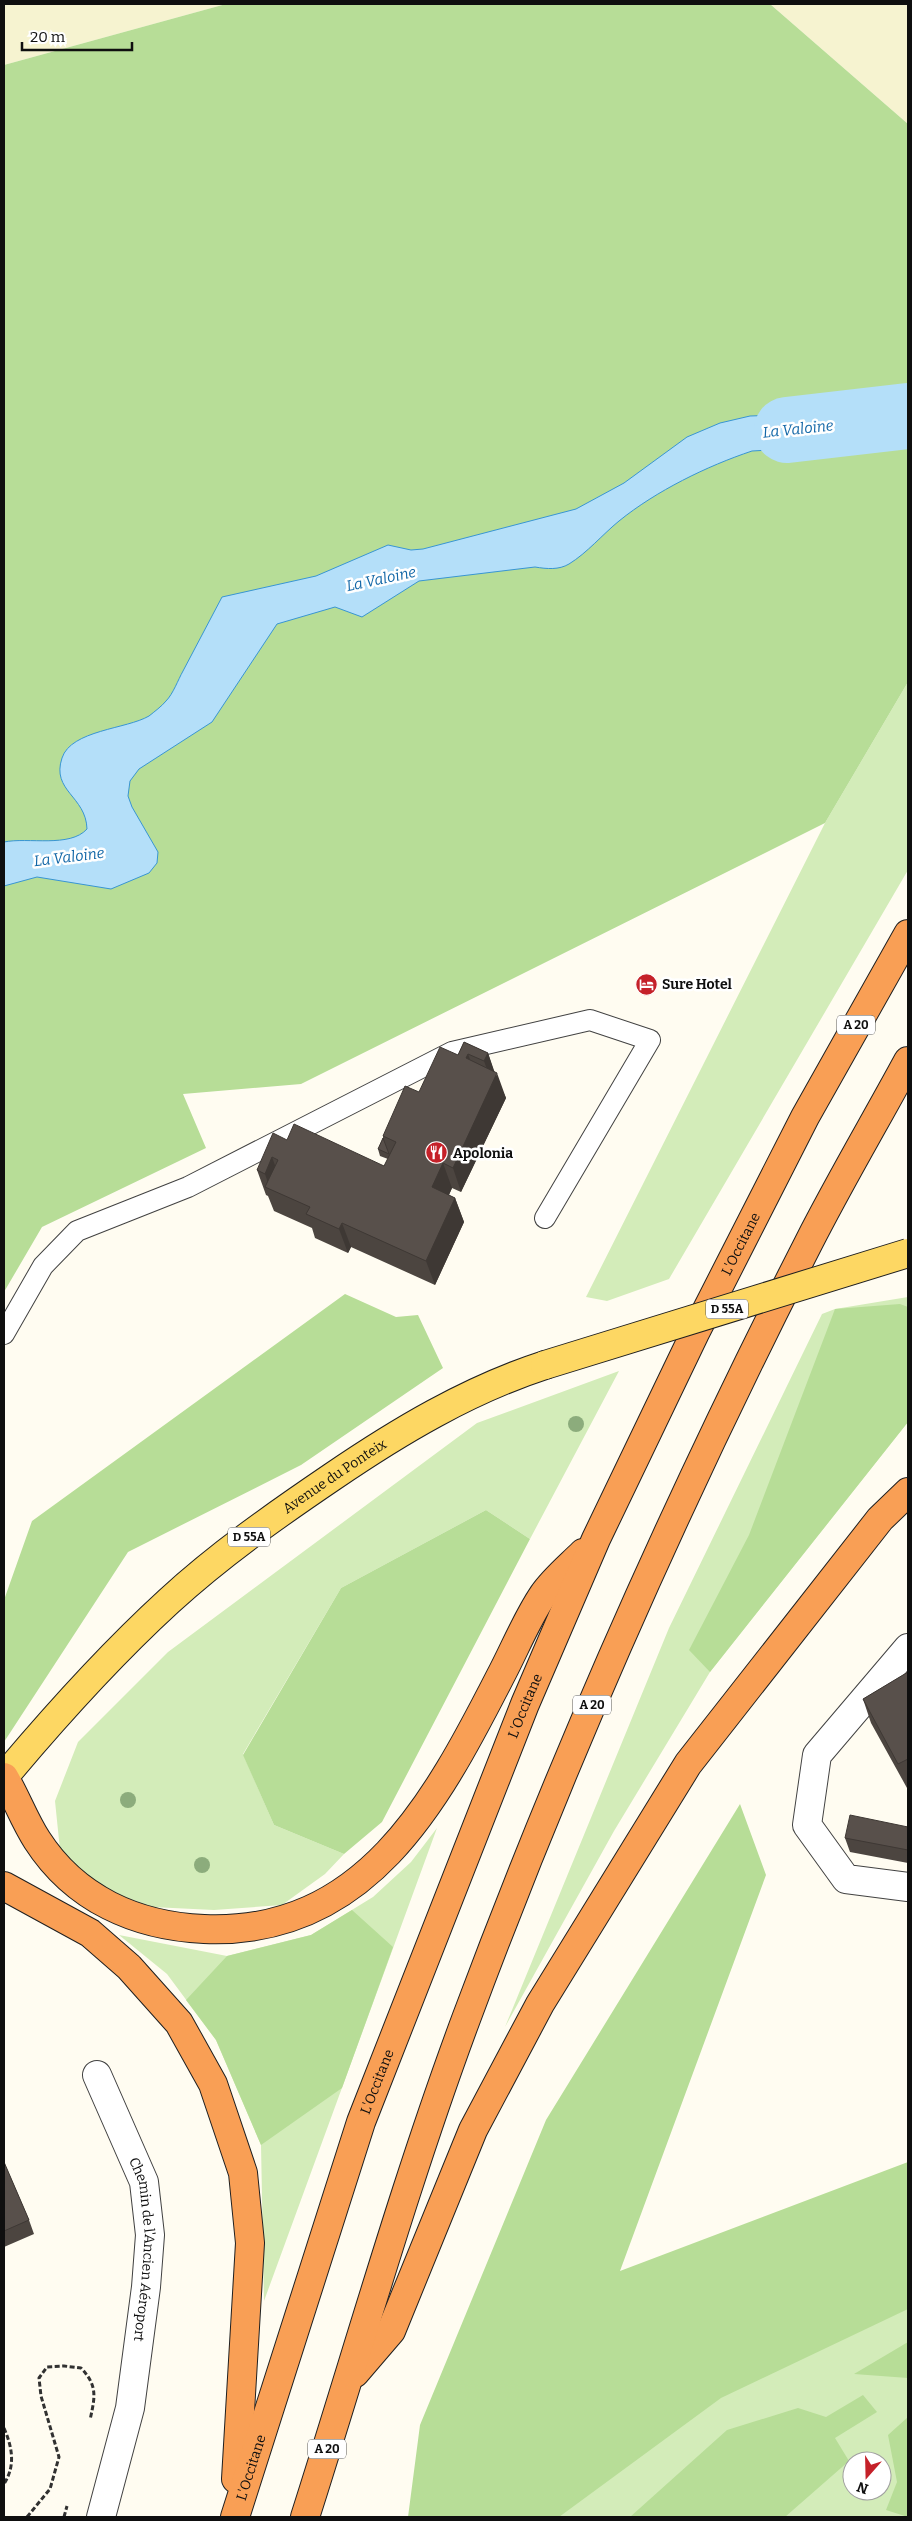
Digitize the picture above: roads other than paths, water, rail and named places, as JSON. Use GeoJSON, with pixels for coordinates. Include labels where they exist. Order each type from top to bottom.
{"type":"FeatureCollection","features":[{"type":"Feature","properties":{"kind":"highway","name":"L'Occitane"},"geometry":{"type":"LineString","coordinates":[[234,2517],[361,2122],[525,1704],[596,1539],[695,1333],[805,1117],[908,934]]}},
{"type":"Feature","properties":{"kind":"highway","name":"A 20"},"geometry":{"type":"LineString","coordinates":[[305,2517],[349,2380],[400,2206],[465,2021],[538,1834],[607,1670],[690,1483],[793,1274],[908,1061]]}},
{"type":"Feature","properties":{"kind":"highway"},"geometry":{"type":"LineString","coordinates":[[349,2380],[391,2331],[473,2130],[540,2004],[688,1764],[880,1519],[908,1492]]}},
{"type":"Feature","properties":{"kind":"highway"},"geometry":{"type":"LineString","coordinates":[[4,1777],[37,1840],[66,1875],[95,1900],[140,1920],[188,1929],[230,1930],[264,1925],[303,1914],[338,1896],[370,1873],[402,1837],[437,1792],[476,1723],[543,1595],[596,1539]]}},
{"type":"Feature","properties":{"kind":"highway"},"geometry":{"type":"LineString","coordinates":[[4,1886],[90,1933],[129,1967],[179,2023],[213,2084],[243,2173],[250,2243],[234,2517]]}},
{"type":"Feature","properties":{"kind":"main road","name":"Avenue du Ponteix"},"geometry":{"type":"LineString","coordinates":[[4,1777],[97,1671],[163,1606],[272,1518],[360,1458],[424,1418],[462,1399],[545,1365],[908,1254]]}},
{"type":"Feature","properties":{"kind":"street"},"geometry":{"type":"LineString","coordinates":[[908,1648],[817,1755],[807,1825],[846,1879],[908,1887]]}},
{"type":"Feature","properties":{"kind":"street","name":"Chemin de l'Ancien Aéroport"},"geometry":{"type":"LineString","coordinates":[[97,2075],[144,2182],[150,2235],[146,2287],[130,2408],[101,2517]]}},
{"type":"Feature","properties":{"kind":"lane"},"geometry":{"type":"LineString","coordinates":[[4,1334],[43,1266],[77,1231],[188,1187],[452,1052],[590,1020],[650,1040],[546,1218]]}},
{"type":"Feature","properties":{"kind":"water"},"geometry":{"type":"Polygon","coordinates":[[[779,415],[860,420],[908,415],[908,440],[896,443],[752,451],[717,464],[665,490],[633,510],[576,560],[565,566],[553,568],[535,567],[419,581],[362,617],[335,607],[277,624],[212,722],[139,769],[130,781],[128,796],[132,807],[158,852],[157,863],[149,873],[111,889],[37,877],[4,886],[4,842],[60,840],[80,835],[87,829],[81,809],[61,778],[62,758],[67,749],[76,741],[88,736],[149,716],[162,705],[173,691],[222,597],[316,576],[388,545],[411,550],[423,549],[576,509],[624,483],[687,437],[720,423],[750,416],[779,415]]]}},
{"type":"Feature","properties":{"kind":"waterway","name":"La Valoine"},"geometry":{"type":"LineString","coordinates":[[787,430],[908,416]]}},
{"type":"Feature","properties":{"kind":"place","name":"Sure Hotel"},"geometry":{"type":"Point","coordinates":[646,984]}},
{"type":"Feature","properties":{"kind":"place","name":"Apolonia"},"geometry":{"type":"Point","coordinates":[437,1153]}}]}
